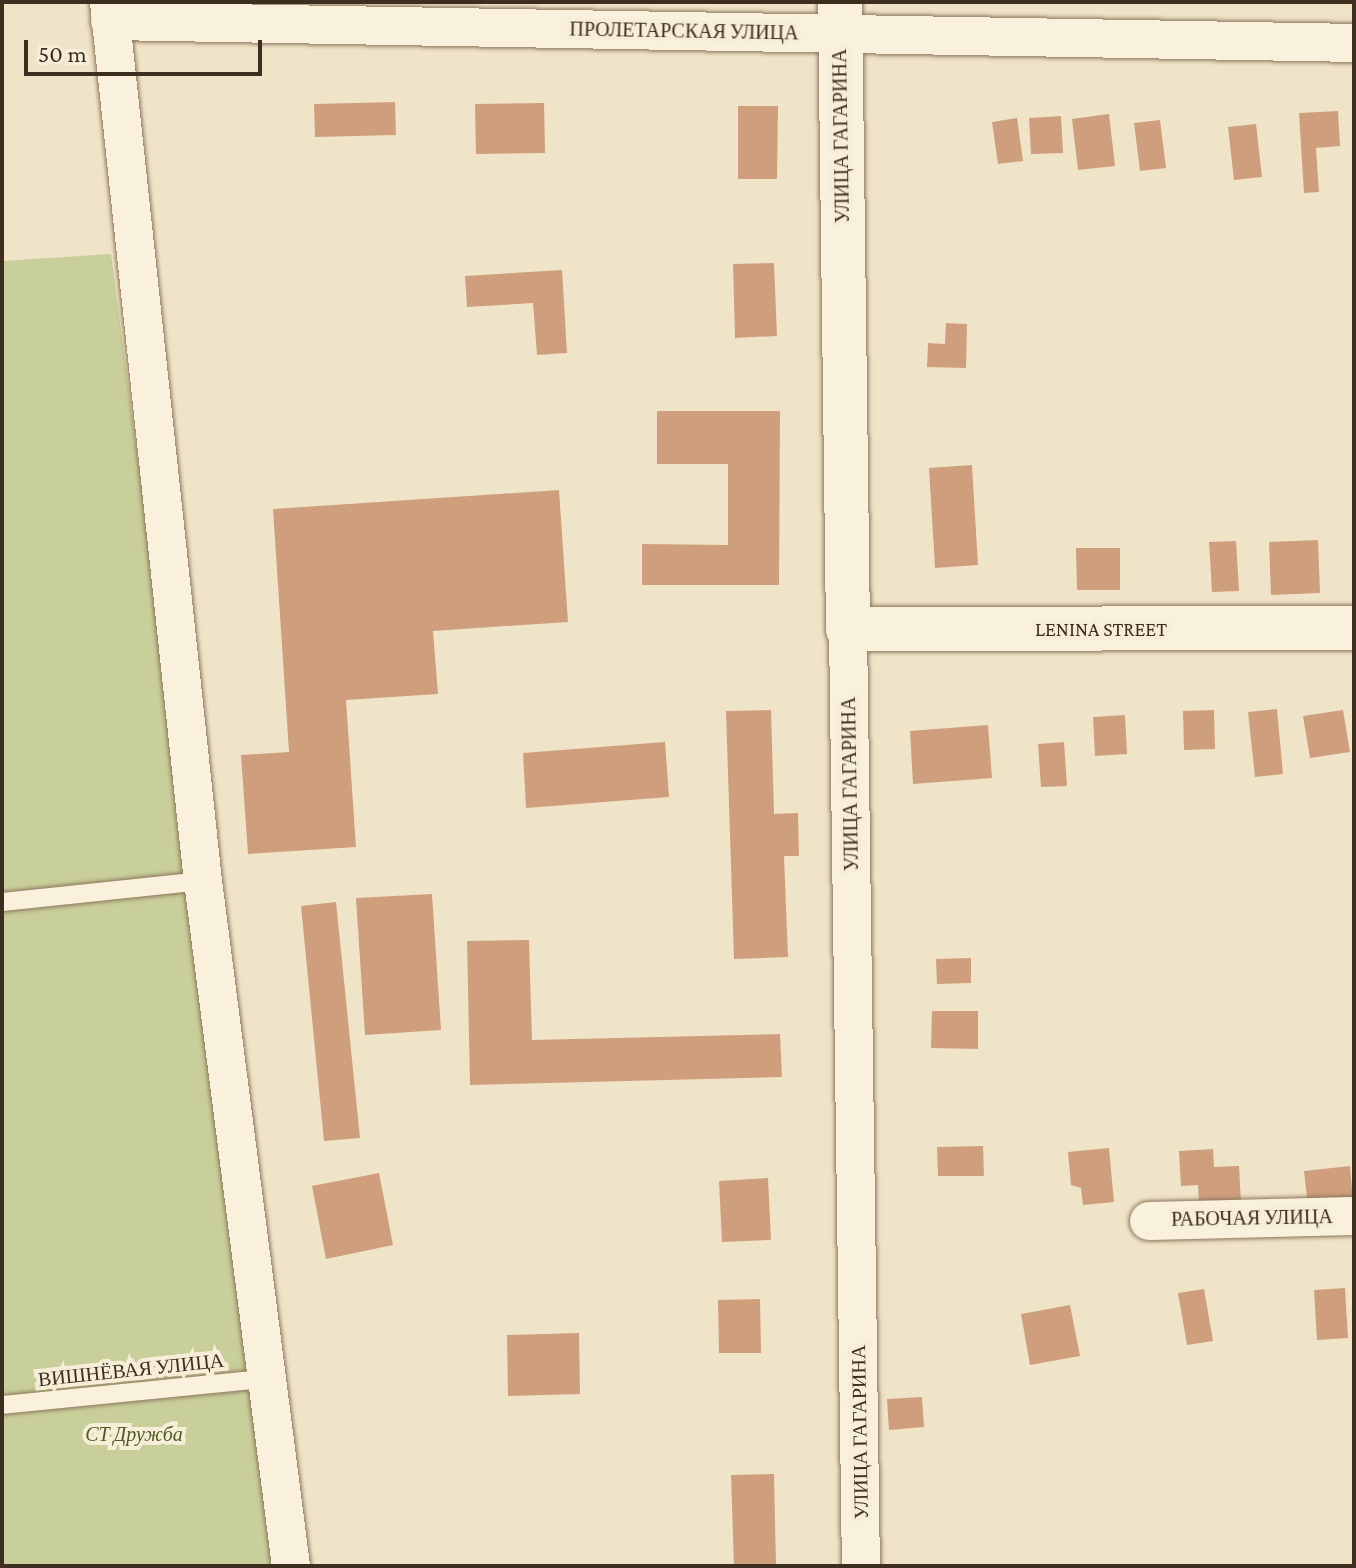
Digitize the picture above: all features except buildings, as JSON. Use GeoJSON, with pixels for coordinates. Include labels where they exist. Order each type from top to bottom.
{"type":"FeatureCollection","features":[{"type":"Feature","properties":{"kind":"street","name":"ПРОЛЕТАРСКАЯ УЛИЦА"},"geometry":{"type":"LineString","coordinates":[[109,12],[840,18],[1354,43]]}},
{"type":"Feature","properties":{"kind":"street"},"geometry":{"type":"LineString","coordinates":[[109,12],[203,881],[264,1379],[291,1566]]}},
{"type":"Feature","properties":{"kind":"street","name":"УЛИЦА ГАГАРИНА"},"geometry":{"type":"LineString","coordinates":[[840,18],[861,1566]]}},
{"type":"Feature","properties":{"kind":"street","name":"LENINA STREET"},"geometry":{"type":"LineString","coordinates":[[848,629],[1354,628]]}},
{"type":"Feature","properties":{"kind":"street","name":"РАБОЧАЯ УЛИЦА"},"geometry":{"type":"LineString","coordinates":[[1149,1221],[1354,1216]]}},
{"type":"Feature","properties":{"kind":"lane"},"geometry":{"type":"LineString","coordinates":[[2,902],[203,881]]}},
{"type":"Feature","properties":{"kind":"lane","name":"ВИШНЁВАЯ УЛИЦА"},"geometry":{"type":"LineString","coordinates":[[2,1405],[264,1379]]}},
{"type":"Feature","properties":{"kind":"green space","name":"СТ Дружба"},"geometry":{"type":"Polygon","coordinates":[[[111,254],[283,1566],[2,1566],[2,261],[111,254]]]}}]}
